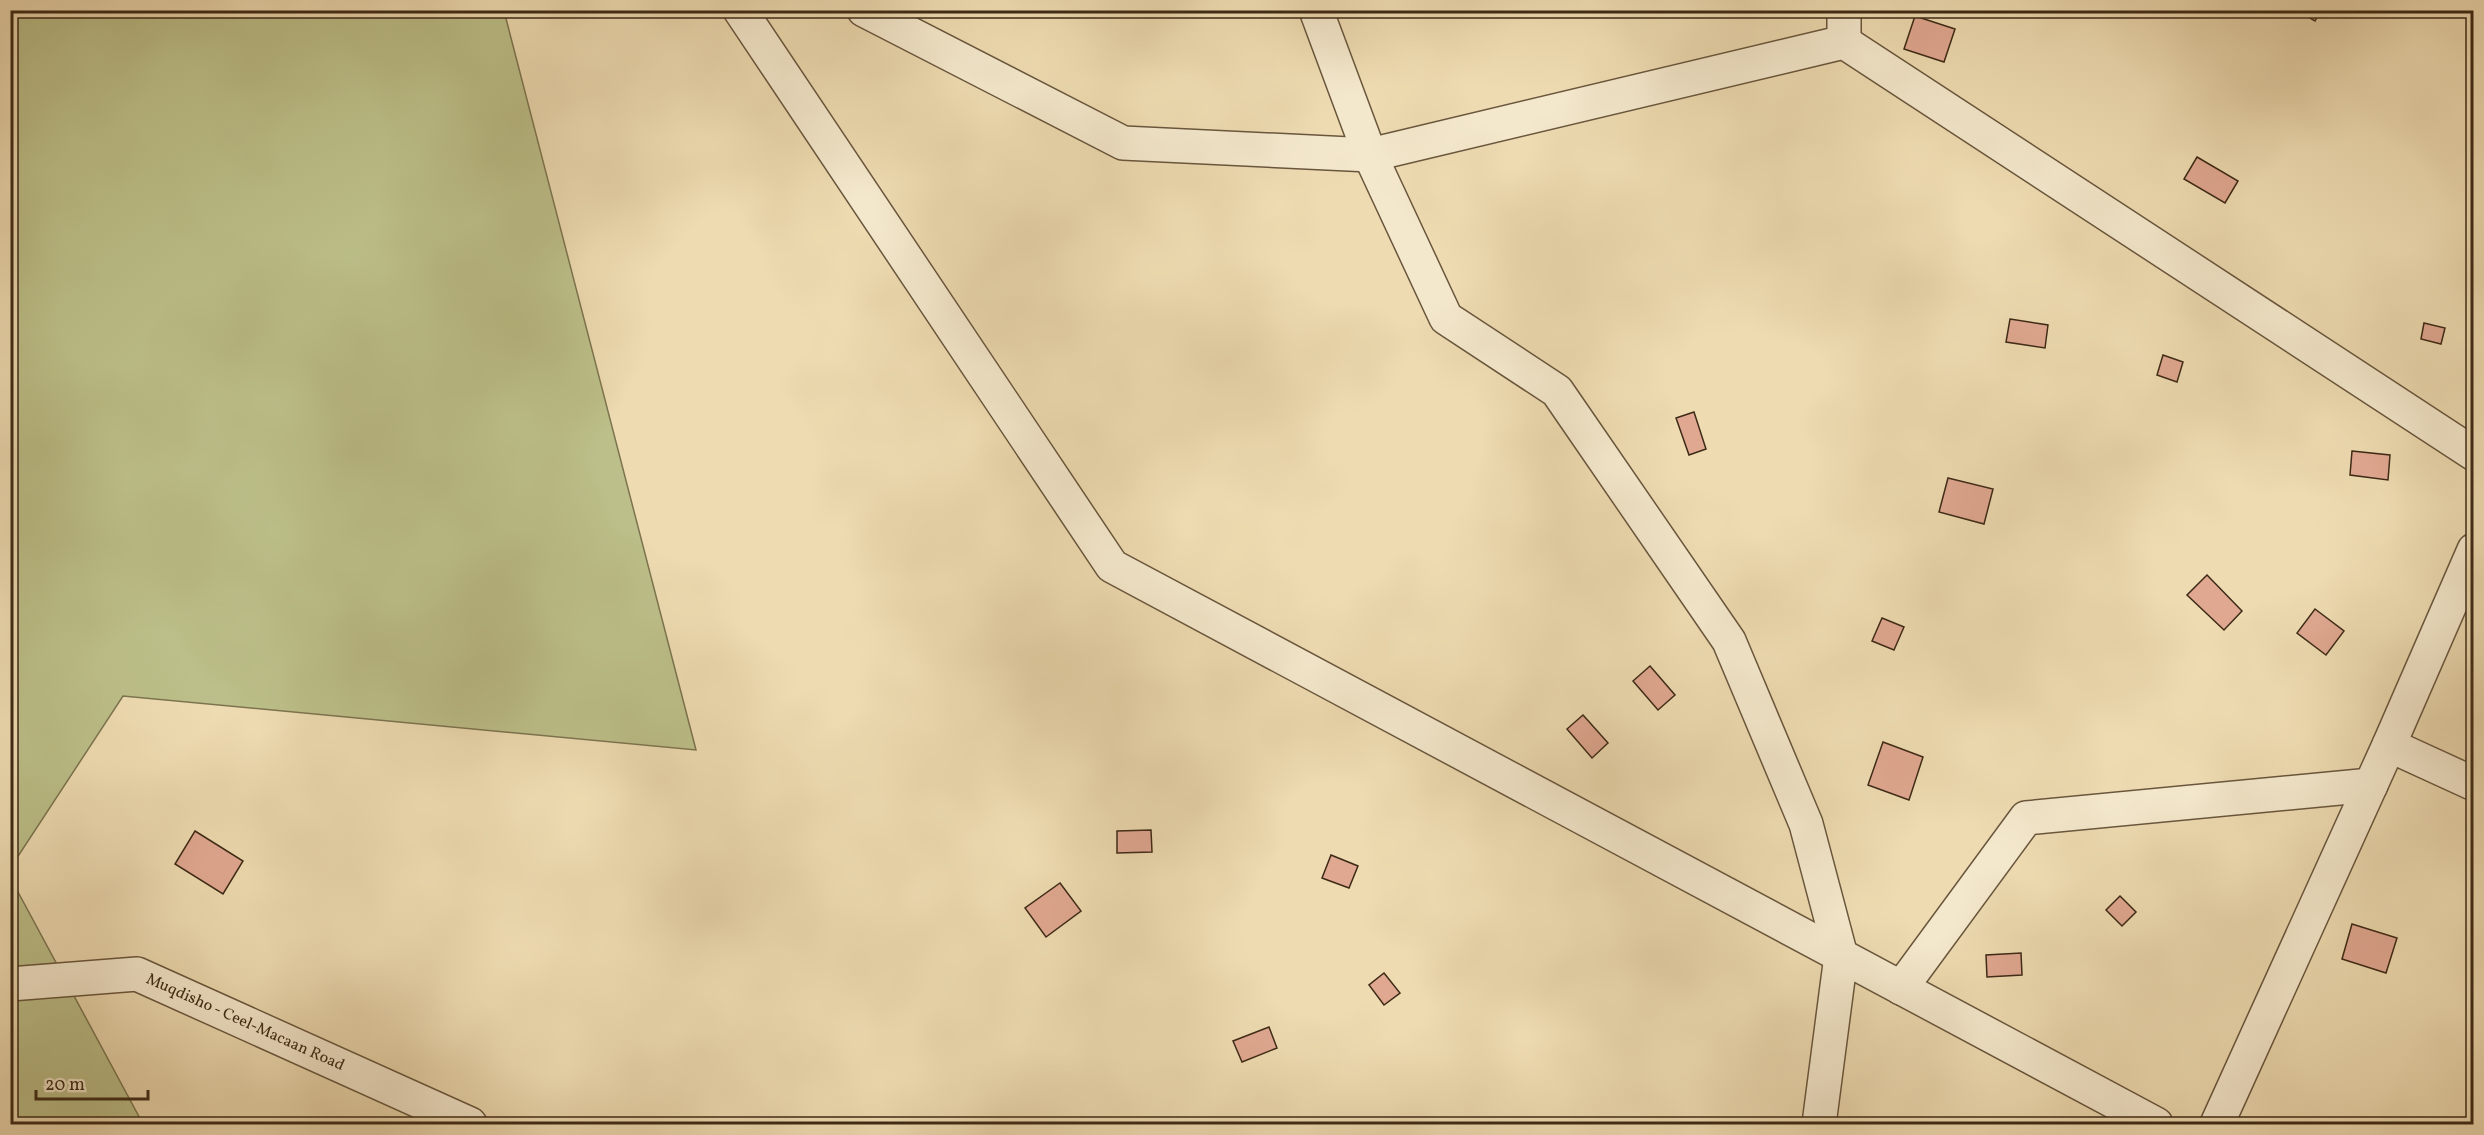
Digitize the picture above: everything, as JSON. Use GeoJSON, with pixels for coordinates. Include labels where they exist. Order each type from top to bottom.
{"type":"FeatureCollection","features":[{"type":"Feature","properties":{"kind":"street"},"geometry":{"type":"LineString","coordinates":[[740,10],[1112,566],[2156,1125]]}},
{"type":"Feature","properties":{"kind":"street"},"geometry":{"type":"LineString","coordinates":[[864,10],[1123,143],[1370,155],[1844,26],[2474,454]]}},
{"type":"Feature","properties":{"kind":"street"},"geometry":{"type":"LineString","coordinates":[[1316,10],[1370,155],[1446,318],[1557,391],[1729,641],[1806,824],[1841,956],[1819,1125]]}},
{"type":"Feature","properties":{"kind":"street"},"geometry":{"type":"LineString","coordinates":[[2217,1125],[2390,745],[2474,550]]}},
{"type":"Feature","properties":{"kind":"street"},"geometry":{"type":"LineString","coordinates":[[2390,745],[2474,784]]}},
{"type":"Feature","properties":{"kind":"street"},"geometry":{"type":"LineString","coordinates":[[1901,988],[2026,818],[2371,785]]}},
{"type":"Feature","properties":{"kind":"street","name":"Muqdisho - Ceel-Macaan Road"},"geometry":{"type":"LineString","coordinates":[[10,984],[137,974],[470,1125]]}},
{"type":"Feature","properties":{"kind":"green space"},"geometry":{"type":"Polygon","coordinates":[[[11,10],[504,11],[696,750],[123,696],[11,867],[11,10]]]}},
{"type":"Feature","properties":{"kind":"green space"},"geometry":{"type":"Polygon","coordinates":[[[11,879],[143,1124],[11,1124],[11,879]]]}},
{"type":"Feature","properties":{"kind":"building"},"geometry":{"type":"Polygon","coordinates":[[[2296,10],[2321,10],[2315,21],[2296,10]]]}},
{"type":"Feature","properties":{"kind":"building"},"geometry":{"type":"Polygon","coordinates":[[[1915,16],[1955,29],[1944,62],[1904,49],[1915,16]]]}},
{"type":"Feature","properties":{"kind":"building"},"geometry":{"type":"Polygon","coordinates":[[[2197,157],[2238,181],[2225,203],[2184,179],[2197,157]]]}},
{"type":"Feature","properties":{"kind":"building"},"geometry":{"type":"Polygon","coordinates":[[[2010,319],[2048,325],[2045,348],[2006,342],[2010,319]]]}},
{"type":"Feature","properties":{"kind":"building"},"geometry":{"type":"Polygon","coordinates":[[[2424,323],[2445,328],[2441,344],[2421,339],[2424,323]]]}},
{"type":"Feature","properties":{"kind":"building"},"geometry":{"type":"Polygon","coordinates":[[[2163,355],[2183,362],[2177,382],[2157,375],[2163,355]]]}},
{"type":"Feature","properties":{"kind":"building"},"geometry":{"type":"Polygon","coordinates":[[[1694,412],[1706,449],[1689,455],[1676,418],[1694,412]]]}},
{"type":"Feature","properties":{"kind":"building"},"geometry":{"type":"Polygon","coordinates":[[[2352,451],[2390,455],[2388,480],[2350,475],[2352,451]]]}},
{"type":"Feature","properties":{"kind":"building"},"geometry":{"type":"Polygon","coordinates":[[[1948,478],[1993,489],[1984,524],[1939,512],[1948,478]]]}},
{"type":"Feature","properties":{"kind":"building"},"geometry":{"type":"Polygon","coordinates":[[[2207,575],[2242,611],[2224,630],[2187,595],[2207,575]]]}},
{"type":"Feature","properties":{"kind":"building"},"geometry":{"type":"Polygon","coordinates":[[[2315,609],[2344,631],[2326,655],[2297,633],[2315,609]]]}},
{"type":"Feature","properties":{"kind":"building"},"geometry":{"type":"Polygon","coordinates":[[[1882,618],[1904,627],[1894,650],[1872,641],[1882,618]]]}},
{"type":"Feature","properties":{"kind":"building"},"geometry":{"type":"Polygon","coordinates":[[[1650,666],[1675,695],[1658,710],[1633,681],[1650,666]]]}},
{"type":"Feature","properties":{"kind":"building"},"geometry":{"type":"Polygon","coordinates":[[[1583,715],[1608,743],[1592,758],[1567,729],[1583,715]]]}},
{"type":"Feature","properties":{"kind":"building"},"geometry":{"type":"Polygon","coordinates":[[[1883,742],[1923,757],[1909,800],[1868,785],[1883,742]]]}},
{"type":"Feature","properties":{"kind":"building"},"geometry":{"type":"Polygon","coordinates":[[[1151,830],[1152,852],[1117,853],[1117,831],[1151,830]]]}},
{"type":"Feature","properties":{"kind":"building"},"geometry":{"type":"Polygon","coordinates":[[[195,831],[243,861],[223,894],[175,864],[195,831]]]}},
{"type":"Feature","properties":{"kind":"building"},"geometry":{"type":"Polygon","coordinates":[[[1331,855],[1358,866],[1349,888],[1322,878],[1331,855]]]}},
{"type":"Feature","properties":{"kind":"building"},"geometry":{"type":"Polygon","coordinates":[[[1060,883],[1081,911],[1046,937],[1025,908],[1060,883]]]}},
{"type":"Feature","properties":{"kind":"building"},"geometry":{"type":"Polygon","coordinates":[[[2120,896],[2136,912],[2122,926],[2106,910],[2120,896]]]}},
{"type":"Feature","properties":{"kind":"building"},"geometry":{"type":"Polygon","coordinates":[[[2352,924],[2397,938],[2386,973],[2342,959],[2352,924]]]}},
{"type":"Feature","properties":{"kind":"building"},"geometry":{"type":"Polygon","coordinates":[[[2021,953],[2022,975],[1987,977],[1986,955],[2021,953]]]}},
{"type":"Feature","properties":{"kind":"building"},"geometry":{"type":"Polygon","coordinates":[[[1384,973],[1400,993],[1384,1005],[1369,985],[1384,973]]]}},
{"type":"Feature","properties":{"kind":"building"},"geometry":{"type":"Polygon","coordinates":[[[1269,1027],[1277,1048],[1242,1062],[1233,1041],[1269,1027]]]}}]}
